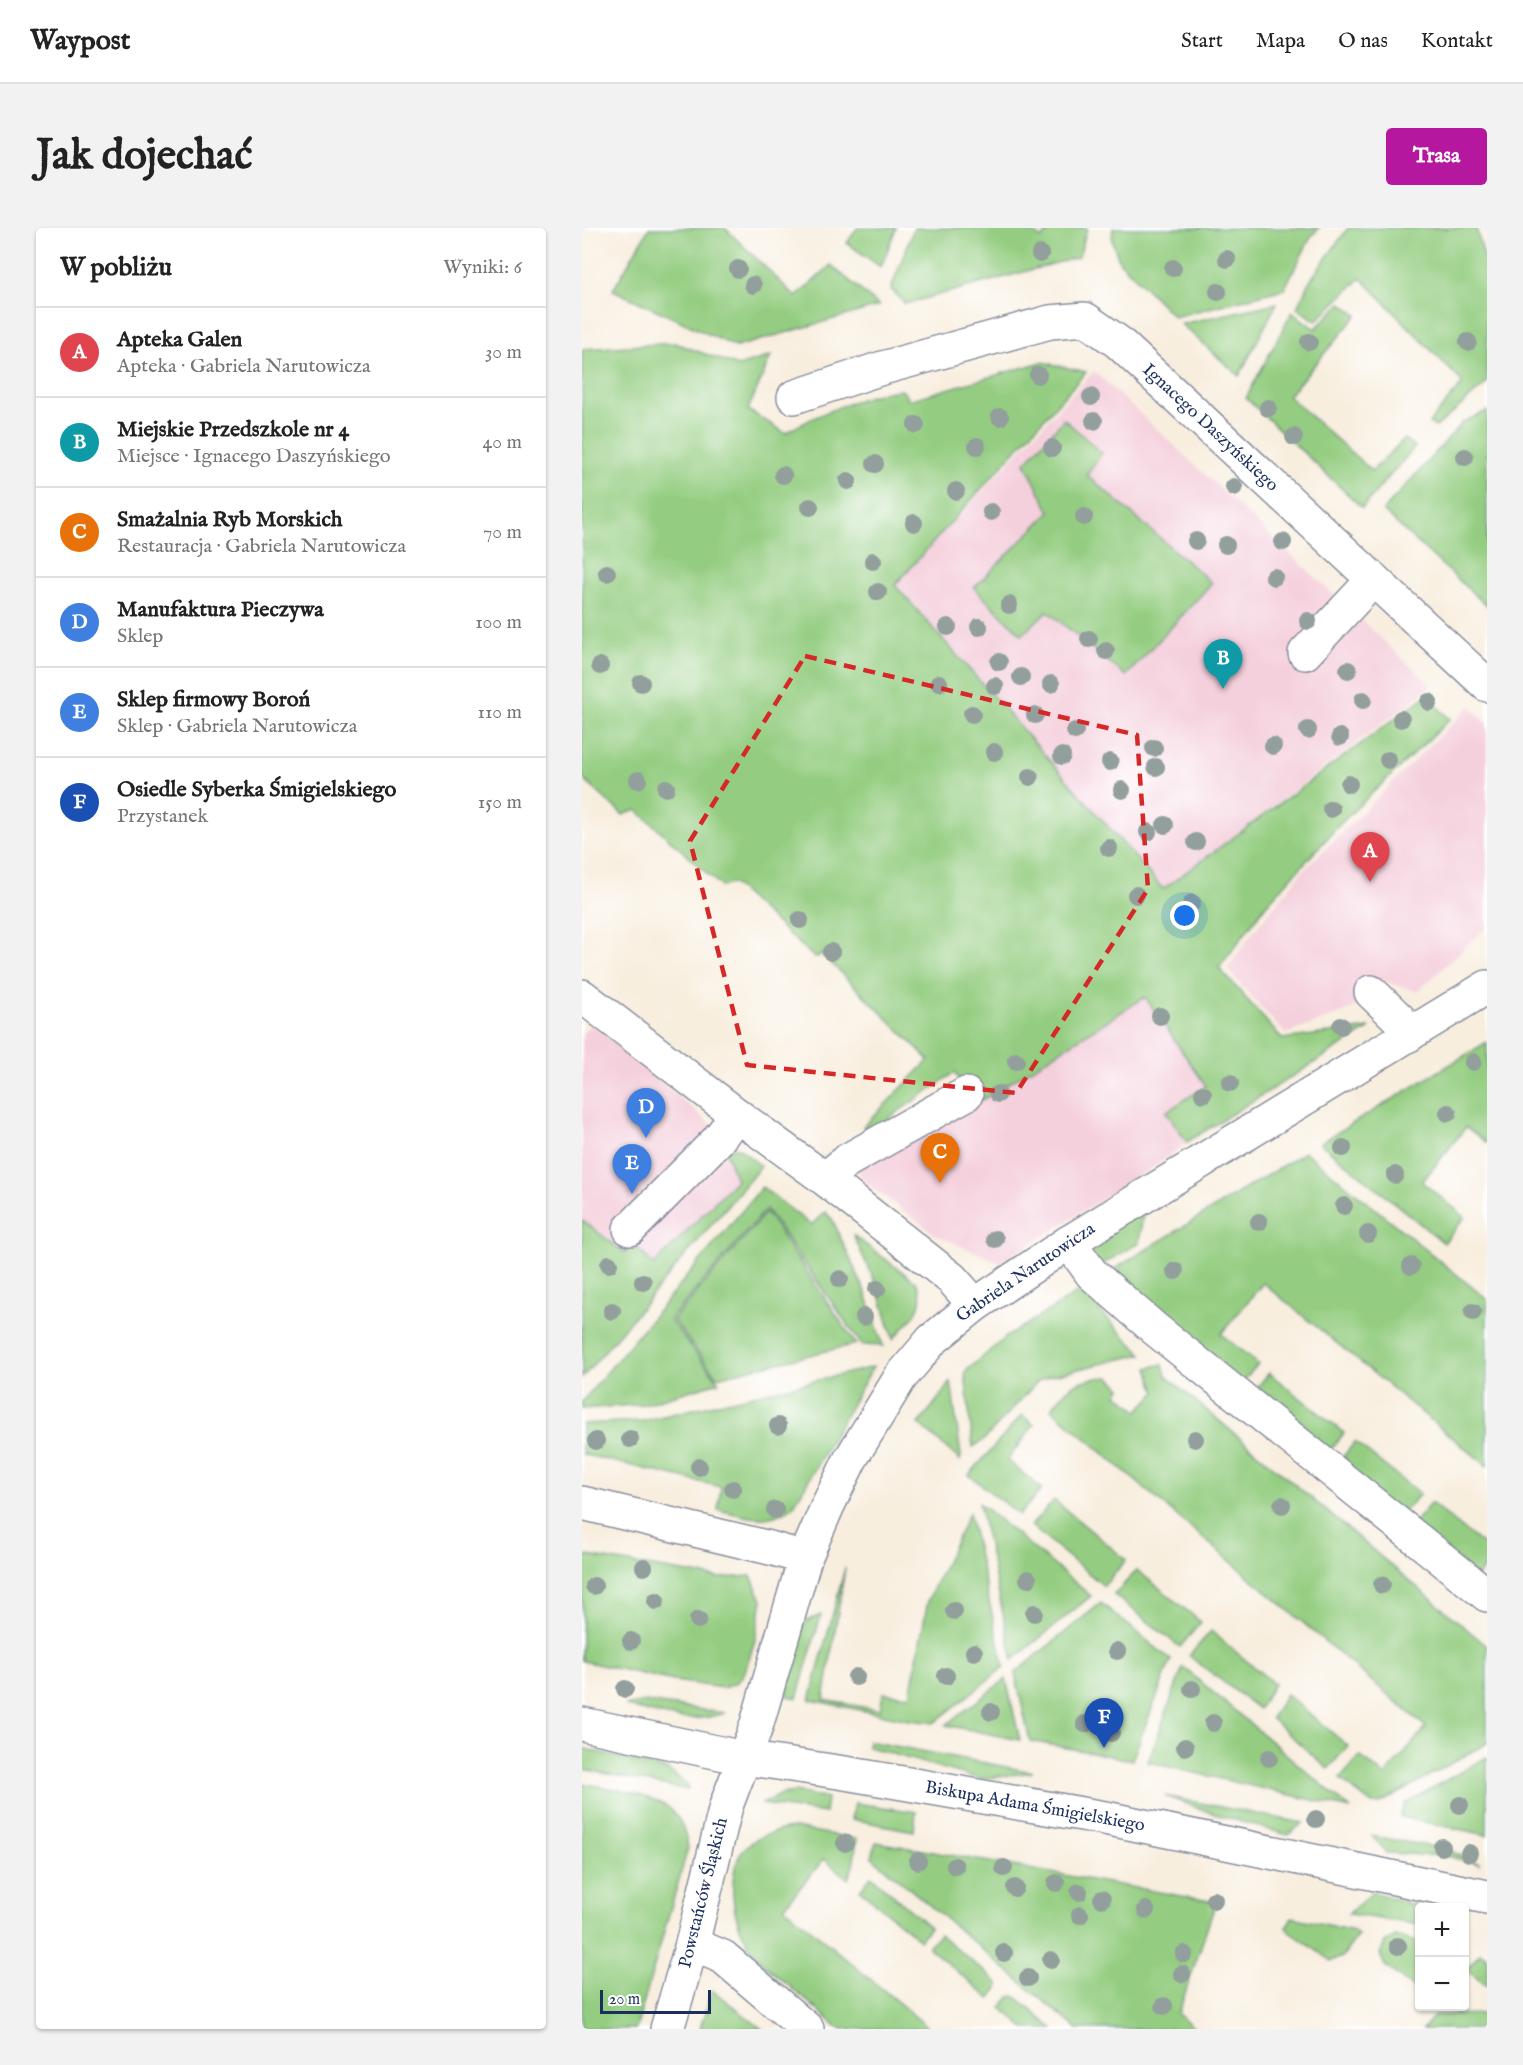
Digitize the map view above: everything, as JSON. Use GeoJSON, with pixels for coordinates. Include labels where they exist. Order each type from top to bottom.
{"type":"FeatureCollection","features":[{"type":"Feature","properties":{"kind":"street","name":"Ignacego Daszyńskiego"},"geometry":{"type":"LineString","coordinates":[[794,397],[879,369],[1050,322],[1085,319],[1118,342],[1487,685]]}},
{"type":"Feature","properties":{"kind":"street"},"geometry":{"type":"LineString","coordinates":[[1305,652],[1373,580]]}},
{"type":"Feature","properties":{"kind":"street","name":"Gabriela Narutowicza"},"geometry":{"type":"LineString","coordinates":[[744,1758],[763,1705],[805,1558],[828,1505],[850,1460],[900,1378],[932,1340],[975,1305],[1069,1242],[1487,987]]}},
{"type":"Feature","properties":{"kind":"street"},"geometry":{"type":"LineString","coordinates":[[1371,992],[1399,1019],[1409,1035]]}},
{"type":"Feature","properties":{"kind":"street"},"geometry":{"type":"LineString","coordinates":[[582,996],[737,1115],[825,1179],[952,1279],[975,1305]]}},
{"type":"Feature","properties":{"kind":"street"},"geometry":{"type":"LineString","coordinates":[[825,1179],[848,1160],[966,1094]]}},
{"type":"Feature","properties":{"kind":"street"},"geometry":{"type":"LineString","coordinates":[[630,1228],[717,1141],[737,1115]]}},
{"type":"Feature","properties":{"kind":"street"},"geometry":{"type":"LineString","coordinates":[[1069,1242],[1092,1275],[1155,1329],[1487,1595]]}},
{"type":"Feature","properties":{"kind":"street"},"geometry":{"type":"LineString","coordinates":[[582,1503],[805,1558]]}},
{"type":"Feature","properties":{"kind":"street","name":"Biskupa Adama Śmigielskiego"},"geometry":{"type":"LineString","coordinates":[[582,1724],[744,1758],[1105,1818],[1487,1897]]}},
{"type":"Feature","properties":{"kind":"street","name":"Powstańców Śląskich"},"geometry":{"type":"LineString","coordinates":[[667,2029],[692,1944],[726,1806],[744,1758]]}},
{"type":"Feature","properties":{"kind":"street"},"geometry":{"type":"LineString","coordinates":[[692,1944],[723,1957],[807,2029]]}},
{"type":"Feature","properties":{"kind":"highlighted area"},"geometry":{"type":"Polygon","coordinates":[[[805,656],[1137,735],[1148,889],[1016,1093],[747,1065],[690,841],[805,656]]]}},
{"type":"Feature","properties":{"kind":"shaded area"},"geometry":{"type":"Polygon","coordinates":[[[1094,371],[1432,686],[1163,889],[896,584],[1094,371]]]}},
{"type":"Feature","properties":{"kind":"shaded area"},"geometry":{"type":"Polygon","coordinates":[[[1470,706],[1487,723],[1487,927],[1417,992],[1385,981],[1358,1005],[1343,1013],[1285,1034],[1227,969],[1247,940],[1303,871],[1470,706]]]}},
{"type":"Feature","properties":{"kind":"shaded area"},"geometry":{"type":"Polygon","coordinates":[[[1145,997],[1206,1086],[1166,1112],[1187,1142],[1162,1162],[1000,1263],[936,1235],[865,1182],[855,1165],[979,1102],[1145,997]]]}},
{"type":"Feature","properties":{"kind":"shaded area"},"geometry":{"type":"Polygon","coordinates":[[[592,1024],[739,1148],[726,1149],[737,1180],[654,1265],[633,1245],[625,1253],[582,1220],[582,1034],[592,1024]]]}},
{"type":"Feature","properties":{"kind":"green space"},"geometry":{"type":"Polygon","coordinates":[[[649,228],[725,228],[796,297],[831,265],[879,306],[736,347],[613,290],[649,228]]]}},
{"type":"Feature","properties":{"kind":"green space"},"geometry":{"type":"Polygon","coordinates":[[[857,228],[896,228],[881,267],[847,243],[857,228]]]}},
{"type":"Feature","properties":{"kind":"green space"},"geometry":{"type":"Polygon","coordinates":[[[914,228],[1029,228],[1041,239],[1052,228],[1087,228],[1079,257],[905,304],[891,289],[914,228]]]}},
{"type":"Feature","properties":{"kind":"green space"},"geometry":{"type":"Polygon","coordinates":[[[1113,228],[1319,228],[1311,237],[1284,289],[1174,317],[1119,261],[1112,240],[1113,228]]]}},
{"type":"Feature","properties":{"kind":"green space"},"geometry":{"type":"Polygon","coordinates":[[[1348,228],[1476,228],[1487,267],[1487,383],[1436,427],[1429,423],[1463,383],[1361,278],[1316,321],[1297,308],[1309,282],[1348,228]]]}},
{"type":"Feature","properties":{"kind":"green space"},"geometry":{"type":"Polygon","coordinates":[[[1277,303],[1239,376],[1181,324],[1277,303]]]}},
{"type":"Feature","properties":{"kind":"green space"},"geometry":{"type":"Polygon","coordinates":[[[1341,303],[1357,315],[1288,396],[1372,471],[1404,439],[1415,447],[1362,508],[1246,398],[1292,312],[1315,329],[1341,303]]]}},
{"type":"Feature","properties":{"kind":"green space"},"geometry":{"type":"Polygon","coordinates":[[[675,343],[738,366],[771,356],[748,410],[785,433],[811,419],[874,395],[902,390],[909,400],[1042,362],[1086,372],[895,585],[1163,889],[1426,696],[1450,719],[1343,821],[1266,905],[1219,968],[1282,1039],[1370,1028],[1187,1142],[1166,1112],[1206,1086],[1145,997],[979,1102],[954,1073],[870,1131],[863,1127],[929,1060],[822,954],[815,958],[732,883],[722,887],[637,810],[623,815],[582,778],[582,349],[675,343]]]}},
{"type":"Feature","properties":{"kind":"green space"},"geometry":{"type":"Polygon","coordinates":[[[1487,411],[1487,606],[1383,511],[1463,422],[1487,411]]]}},
{"type":"Feature","properties":{"kind":"green space"},"geometry":{"type":"Polygon","coordinates":[[[1064,419],[1102,453],[1087,475],[1212,583],[1126,676],[1047,611],[1022,635],[974,588],[1050,512],[1025,463],[1064,419]]]}},
{"type":"Feature","properties":{"kind":"green space"},"geometry":{"type":"Polygon","coordinates":[[[1487,1042],[1487,1143],[1466,1127],[1422,1182],[1465,1217],[1444,1243],[1320,1143],[1487,1042]]]}},
{"type":"Feature","properties":{"kind":"green space"},"geometry":{"type":"Polygon","coordinates":[[[739,1148],[761,1166],[582,1378],[582,1220],[625,1253],[633,1244],[654,1265],[736,1180],[725,1149],[739,1148]]]}},
{"type":"Feature","properties":{"kind":"green space"},"geometry":{"type":"Polygon","coordinates":[[[1305,1152],[1487,1299],[1487,1466],[1263,1283],[1221,1334],[1258,1364],[1240,1385],[1106,1274],[1305,1152]]]}},
{"type":"Feature","properties":{"kind":"green space"},"geometry":{"type":"Polygon","coordinates":[[[762,1187],[811,1225],[825,1212],[832,1219],[866,1294],[883,1346],[862,1345],[766,1209],[670,1320],[719,1382],[644,1404],[582,1409],[582,1402],[762,1187]]]}},
{"type":"Feature","properties":{"kind":"green space"},"geometry":{"type":"Polygon","coordinates":[[[1144,1207],[1139,1243],[1098,1267],[1082,1245],[1144,1207]]]}},
{"type":"Feature","properties":{"kind":"green space"},"geometry":{"type":"Polygon","coordinates":[[[766,1212],[856,1344],[717,1377],[673,1320],[766,1212]]]}},
{"type":"Feature","properties":{"kind":"green space"},"geometry":{"type":"Polygon","coordinates":[[[853,1235],[916,1282],[920,1291],[921,1299],[916,1313],[893,1339],[878,1288],[853,1235]]]}},
{"type":"Feature","properties":{"kind":"green space"},"geometry":{"type":"Polygon","coordinates":[[[1090,1285],[1106,1300],[1099,1310],[1142,1354],[1049,1376],[1038,1381],[984,1440],[973,1447],[965,1372],[1006,1337],[1090,1285]]]}},
{"type":"Feature","properties":{"kind":"green space"},"geometry":{"type":"Polygon","coordinates":[[[1163,1364],[1166,1376],[1487,1646],[1487,1743],[1379,1804],[1372,1804],[1340,1779],[1360,1756],[1385,1776],[1426,1727],[1051,1409],[1069,1388],[1076,1384],[1090,1379],[1110,1377],[1121,1388],[1117,1394],[1138,1411],[1156,1392],[1148,1368],[1163,1364]]]}},
{"type":"Feature","properties":{"kind":"green space"},"geometry":{"type":"Polygon","coordinates":[[[873,1367],[793,1507],[774,1516],[757,1518],[718,1510],[721,1487],[582,1454],[582,1424],[642,1421],[873,1367]]]}},
{"type":"Feature","properties":{"kind":"green space"},"geometry":{"type":"Polygon","coordinates":[[[1269,1373],[1344,1433],[1326,1456],[1250,1396],[1269,1373]]]}},
{"type":"Feature","properties":{"kind":"green space"},"geometry":{"type":"Polygon","coordinates":[[[951,1382],[961,1456],[960,1460],[919,1424],[951,1382]]]}},
{"type":"Feature","properties":{"kind":"green space"},"geometry":{"type":"Polygon","coordinates":[[[1022,1415],[1034,1425],[1007,1460],[1042,1489],[1019,1515],[969,1475],[1022,1415]]]}},
{"type":"Feature","properties":{"kind":"green space"},"geometry":{"type":"Polygon","coordinates":[[[1355,1442],[1420,1494],[1400,1516],[1337,1464],[1355,1442]]]}},
{"type":"Feature","properties":{"kind":"green space"},"geometry":{"type":"Polygon","coordinates":[[[1054,1500],[1126,1560],[1104,1586],[1031,1526],[1054,1500]]]}},
{"type":"Feature","properties":{"kind":"green space"},"geometry":{"type":"Polygon","coordinates":[[[979,1503],[1091,1596],[1013,1660],[979,1503]]]}},
{"type":"Feature","properties":{"kind":"green space"},"geometry":{"type":"Polygon","coordinates":[[[1431,1503],[1487,1548],[1487,1564],[1477,1577],[1412,1525],[1431,1503]]]}},
{"type":"Feature","properties":{"kind":"green space"},"geometry":{"type":"Polygon","coordinates":[[[969,1513],[1004,1667],[934,1723],[810,1700],[845,1568],[824,1700],[880,1710],[883,1693],[910,1696],[928,1600],[969,1513]]]}},
{"type":"Feature","properties":{"kind":"green space"},"geometry":{"type":"Polygon","coordinates":[[[582,1555],[718,1578],[751,1576],[762,1600],[755,1640],[744,1674],[736,1683],[723,1688],[674,1681],[582,1661],[582,1555]]]}},
{"type":"Feature","properties":{"kind":"green space"},"geometry":{"type":"Polygon","coordinates":[[[1137,1570],[1201,1622],[1180,1647],[1114,1595],[1137,1570]]]}},
{"type":"Feature","properties":{"kind":"green space"},"geometry":{"type":"Polygon","coordinates":[[[1101,1603],[1171,1660],[1132,1760],[1030,1741],[1015,1673],[1101,1603]]]}},
{"type":"Feature","properties":{"kind":"green space"},"geometry":{"type":"Polygon","coordinates":[[[821,1615],[797,1698],[787,1696],[788,1682],[804,1622],[821,1615]]]}},
{"type":"Feature","properties":{"kind":"green space"},"geometry":{"type":"Polygon","coordinates":[[[1211,1631],[1274,1684],[1259,1709],[1189,1656],[1211,1631]]]}},
{"type":"Feature","properties":{"kind":"green space"},"geometry":{"type":"Polygon","coordinates":[[[1183,1667],[1351,1809],[1148,1762],[1183,1667]]]}},
{"type":"Feature","properties":{"kind":"green space"},"geometry":{"type":"Polygon","coordinates":[[[1006,1679],[1020,1740],[946,1725],[1006,1679]]]}},
{"type":"Feature","properties":{"kind":"green space"},"geometry":{"type":"Polygon","coordinates":[[[1286,1694],[1348,1746],[1328,1769],[1271,1718],[1286,1694]]]}},
{"type":"Feature","properties":{"kind":"green space"},"geometry":{"type":"Polygon","coordinates":[[[645,1702],[725,1713],[711,1717],[686,1718],[625,1706],[645,1702]]]}},
{"type":"Feature","properties":{"kind":"green space"},"geometry":{"type":"Polygon","coordinates":[[[868,1741],[1033,1772],[980,1779],[868,1747],[868,1741]]]}},
{"type":"Feature","properties":{"kind":"green space"},"geometry":{"type":"Polygon","coordinates":[[[582,1748],[668,1770],[685,1783],[688,1790],[582,1769],[582,1748]]]}},
{"type":"Feature","properties":{"kind":"green space"},"geometry":{"type":"Polygon","coordinates":[[[1487,1757],[1487,1835],[1400,1817],[1405,1803],[1487,1757]]]}},
{"type":"Feature","properties":{"kind":"green space"},"geometry":{"type":"Polygon","coordinates":[[[582,1783],[614,1789],[659,1802],[675,1815],[682,1825],[687,1842],[688,1848],[636,2029],[582,2029],[582,1783]]]}},
{"type":"Feature","properties":{"kind":"green space"},"geometry":{"type":"Polygon","coordinates":[[[796,1792],[827,1798],[825,1813],[762,1804],[781,1794],[796,1792]]]}},
{"type":"Feature","properties":{"kind":"green space"},"geometry":{"type":"Polygon","coordinates":[[[1165,1796],[1303,1823],[1288,1835],[1218,1815],[1165,1796]]]}},
{"type":"Feature","properties":{"kind":"green space"},"geometry":{"type":"Polygon","coordinates":[[[855,1803],[916,1812],[914,1831],[851,1819],[855,1803]]]}},
{"type":"Feature","properties":{"kind":"green space"},"geometry":{"type":"Polygon","coordinates":[[[794,1828],[857,1839],[853,1866],[848,1879],[824,1859],[784,1907],[930,2029],[840,2029],[762,1963],[748,1945],[736,1915],[733,1893],[733,1876],[740,1854],[762,1836],[794,1828]]]}},
{"type":"Feature","properties":{"kind":"green space"},"geometry":{"type":"Polygon","coordinates":[[[1372,1836],[1446,1849],[1480,1864],[1446,1856],[1386,1853],[1372,1836]]]}},
{"type":"Feature","properties":{"kind":"green space"},"geometry":{"type":"Polygon","coordinates":[[[876,1842],[1216,1902],[1178,2014],[1195,2029],[1077,2029],[872,1857],[876,1842]]]}},
{"type":"Feature","properties":{"kind":"green space"},"geometry":{"type":"Polygon","coordinates":[[[871,1876],[930,1927],[920,1940],[860,1890],[871,1876]]]}},
{"type":"Feature","properties":{"kind":"green space"},"geometry":{"type":"Polygon","coordinates":[[[1373,1892],[1415,1905],[1415,1924],[1348,1914],[1373,1892]]]}},
{"type":"Feature","properties":{"kind":"green space"},"geometry":{"type":"Polygon","coordinates":[[[1292,1917],[1354,1931],[1358,1935],[1342,1957],[1331,1961],[1288,1930],[1286,1927],[1292,1917]]]}},
{"type":"Feature","properties":{"kind":"green space"},"geometry":{"type":"Polygon","coordinates":[[[939,1934],[998,1983],[998,1988],[990,1999],[928,1947],[939,1934]]]}},
{"type":"Feature","properties":{"kind":"green space"},"geometry":{"type":"Polygon","coordinates":[[[1395,1936],[1415,1942],[1415,1989],[1385,1966],[1380,1954],[1385,1943],[1395,1936]]]}},
{"type":"Feature","properties":{"kind":"green space"},"geometry":{"type":"Polygon","coordinates":[[[1480,1953],[1487,1956],[1487,1986],[1469,1972],[1469,1966],[1480,1953]]]}},
{"type":"Feature","properties":{"kind":"green space"},"geometry":{"type":"Polygon","coordinates":[[[712,1990],[762,2029],[700,2029],[712,1990]]]}},
{"type":"Feature","properties":{"kind":"green space"},"geometry":{"type":"Polygon","coordinates":[[[1015,1996],[1053,2029],[1026,2029],[1001,2008],[1010,1997],[1015,1996]]]}},
{"type":"Feature","properties":{"kind":"green space"},"geometry":{"type":"Polygon","coordinates":[[[1487,2014],[1487,2029],[1423,2029],[1435,2015],[1487,2014]]]}},
{"type":"Feature","properties":{"kind":"place","name":"Miejskie Przedszkole nr 4"},"geometry":{"type":"Point","coordinates":[1223,689]}},
{"type":"Feature","properties":{"kind":"place","name":"Apteka Galen"},"geometry":{"type":"Point","coordinates":[1370,882]}},
{"type":"Feature","properties":{"kind":"place","name":"Manufaktura Pieczywa"},"geometry":{"type":"Point","coordinates":[646,1138]}},
{"type":"Feature","properties":{"kind":"place","name":"Smażalnia Ryb Morskich"},"geometry":{"type":"Point","coordinates":[940,1183]}},
{"type":"Feature","properties":{"kind":"place","name":"Sklep firmowy Boroń"},"geometry":{"type":"Point","coordinates":[632,1194]}},
{"type":"Feature","properties":{"kind":"place","name":"Osiedle Syberka Śmigielskiego"},"geometry":{"type":"Point","coordinates":[1104,1748]}}]}
